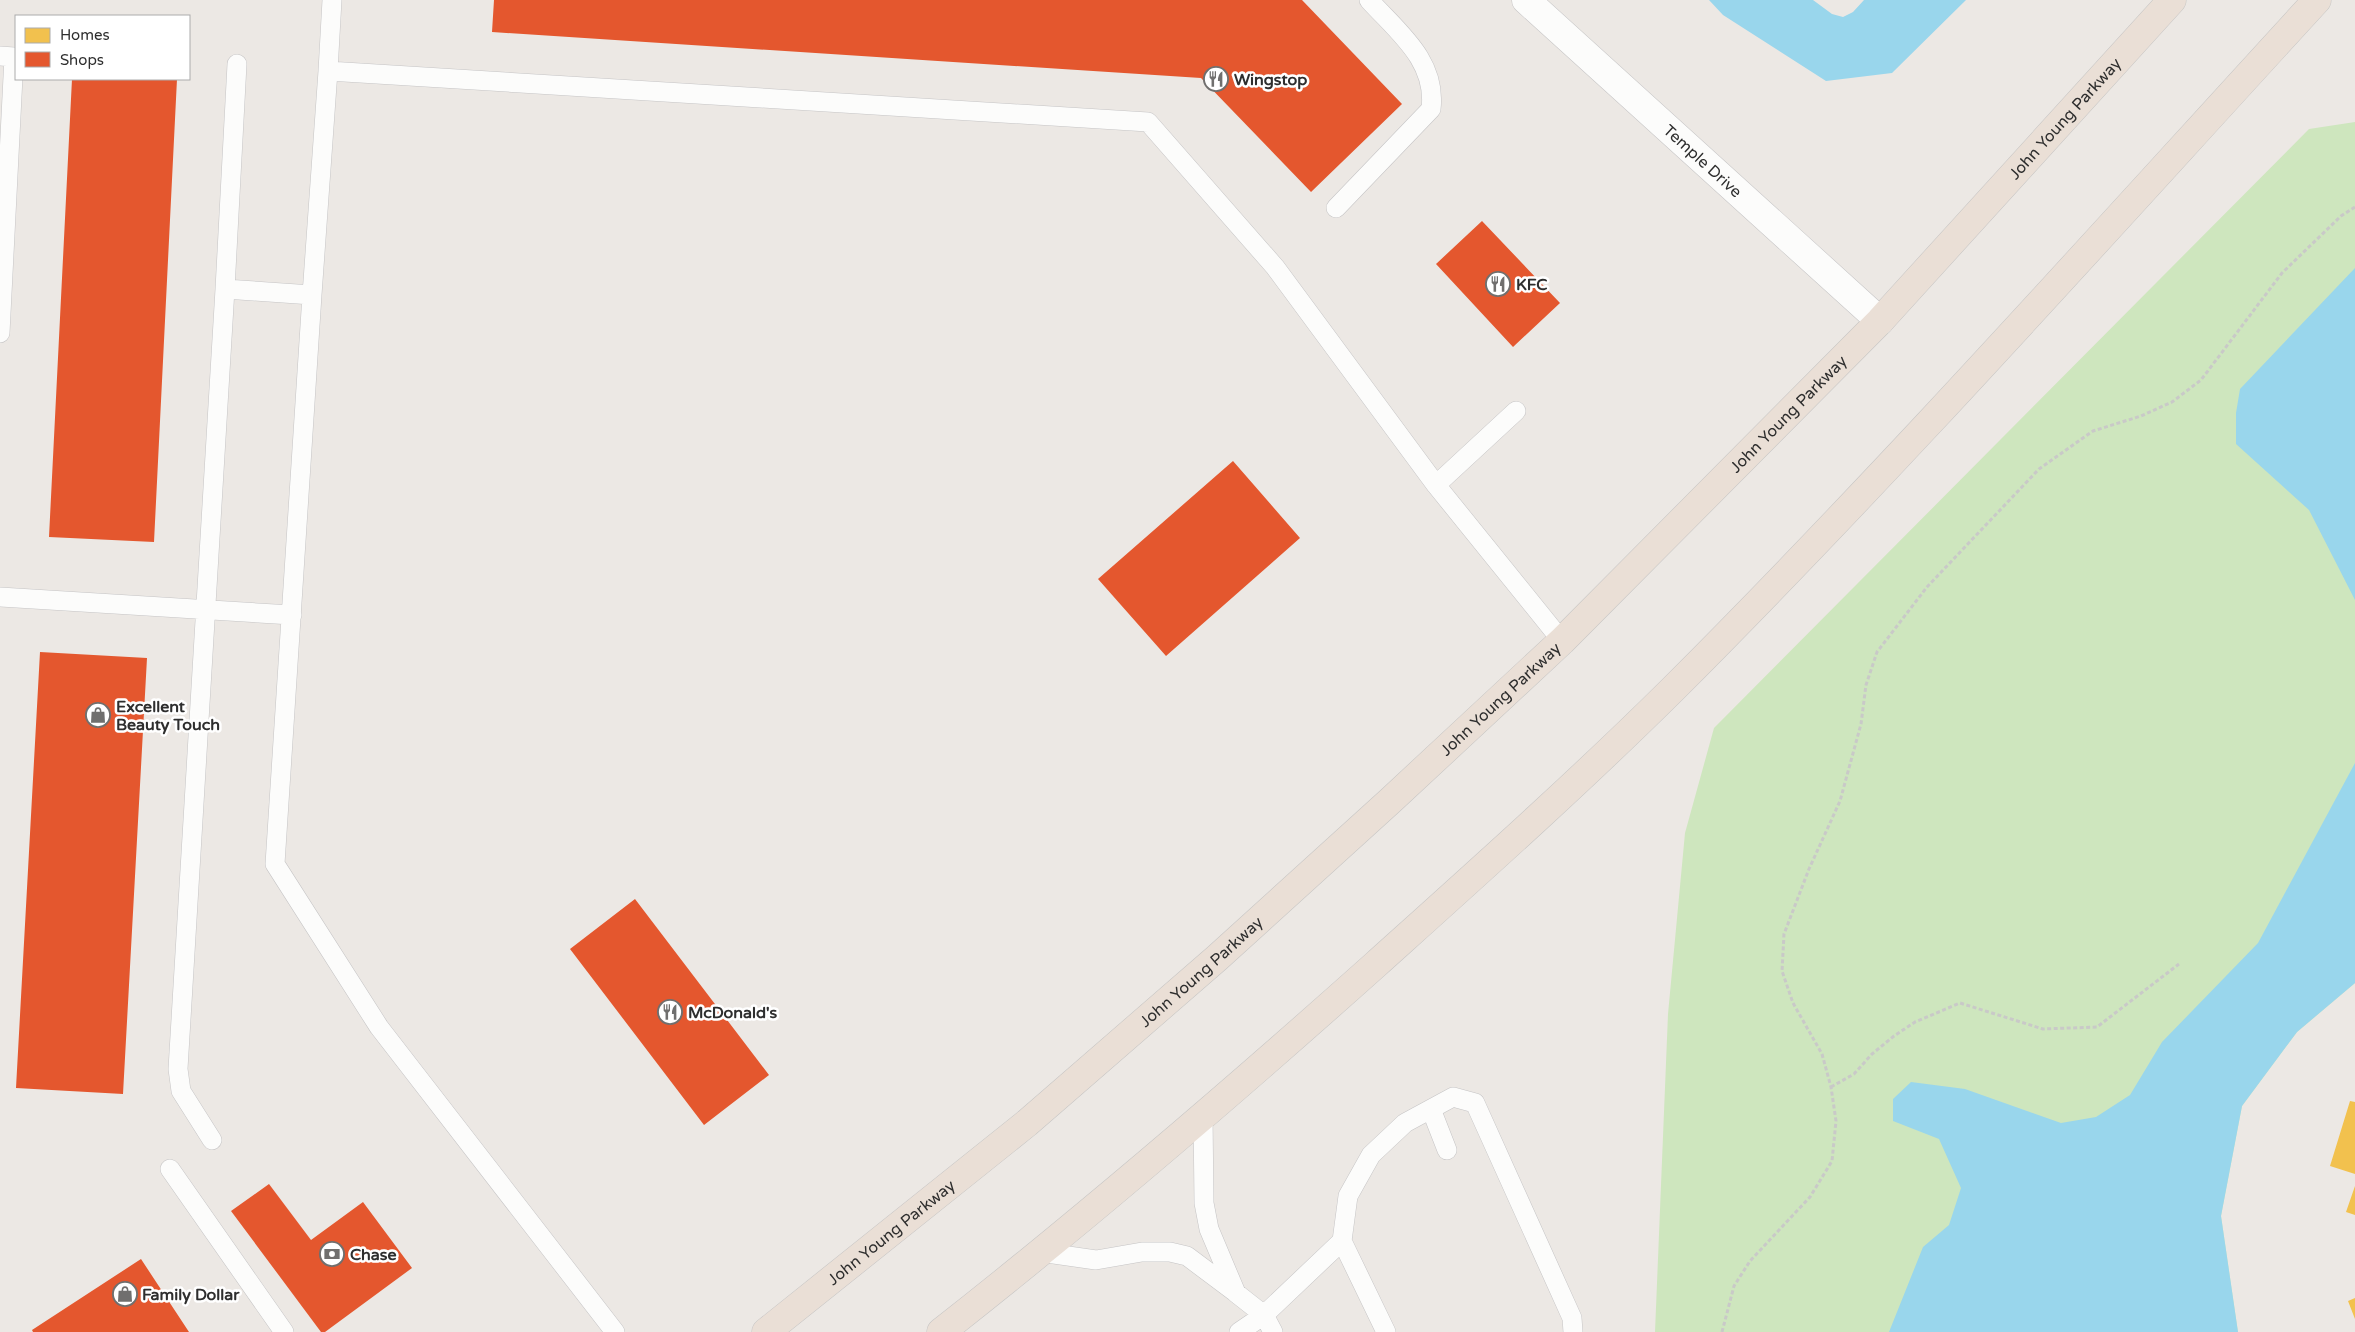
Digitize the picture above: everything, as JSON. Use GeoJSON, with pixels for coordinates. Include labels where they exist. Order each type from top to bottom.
{"type":"FeatureCollection","features":[{"type":"Feature","properties":{"kind":"highway","name":"John Young Parkway"},"geometry":{"type":"LineString","coordinates":[[766,1332],[1027,1123],[1210,964],[1390,802],[1562,641],[1880,321],[2172,0]]}},
{"type":"Feature","properties":{"kind":"highway"},"geometry":{"type":"LineString","coordinates":[[941,1332],[1040,1252],[1203,1115],[1489,863],[1669,692],[1848,511],[2317,0]]}},
{"type":"Feature","properties":{"kind":"highway"},"geometry":{"type":"LineString","coordinates":[[795,1332],[828,1284]]}},
{"type":"Feature","properties":{"kind":"street","name":"Temple Drive"},"geometry":{"type":"LineString","coordinates":[[1526,0],[1880,321]]}},
{"type":"Feature","properties":{"kind":"lane"},"geometry":{"type":"LineString","coordinates":[[332,0],[275,864],[379,1027],[614,1332]]}},
{"type":"Feature","properties":{"kind":"lane"},"geometry":{"type":"LineString","coordinates":[[1336,208],[1431,109],[1433,95],[1422,60],[1368,0]]}},
{"type":"Feature","properties":{"kind":"lane"},"geometry":{"type":"LineString","coordinates":[[0,56],[14,57],[3,236],[0,333]]}},
{"type":"Feature","properties":{"kind":"lane"},"geometry":{"type":"LineString","coordinates":[[212,1140],[181,1092],[178,1070],[237,64]]}},
{"type":"Feature","properties":{"kind":"lane"},"geometry":{"type":"LineString","coordinates":[[328,71],[1148,122],[1276,267],[1436,485],[1562,641]]}},
{"type":"Feature","properties":{"kind":"lane"},"geometry":{"type":"LineString","coordinates":[[225,289],[312,295]]}},
{"type":"Feature","properties":{"kind":"lane"},"geometry":{"type":"LineString","coordinates":[[1436,485],[1516,411]]}},
{"type":"Feature","properties":{"kind":"lane"},"geometry":{"type":"LineString","coordinates":[[0,597],[292,615]]}},
{"type":"Feature","properties":{"kind":"lane"},"geometry":{"type":"LineString","coordinates":[[1386,1332],[1342,1241],[1348,1196],[1371,1155],[1405,1123],[1453,1097],[1475,1102],[1572,1318],[1573,1332]]}},
{"type":"Feature","properties":{"kind":"lane"},"geometry":{"type":"LineString","coordinates":[[1431,1109],[1447,1150]]}},
{"type":"Feature","properties":{"kind":"lane"},"geometry":{"type":"LineString","coordinates":[[1203,1115],[1204,1204],[1209,1229],[1236,1293]]}},
{"type":"Feature","properties":{"kind":"lane"},"geometry":{"type":"LineString","coordinates":[[170,1169],[284,1332]]}},
{"type":"Feature","properties":{"kind":"lane"},"geometry":{"type":"LineString","coordinates":[[1239,1332],[1264,1315],[1342,1241]]}},
{"type":"Feature","properties":{"kind":"lane"},"geometry":{"type":"LineString","coordinates":[[1040,1252],[1096,1260],[1142,1252],[1170,1252],[1187,1256],[1264,1315],[1274,1332]]}},
{"type":"Feature","properties":{"kind":"path"},"geometry":{"type":"LineString","coordinates":[[1722,1332],[1734,1286],[1739,1278],[1750,1261],[1810,1197],[1832,1161],[1836,1121],[1831,1087],[1822,1054],[1793,1003],[1782,971],[1784,934],[1809,869],[1840,801],[1861,724],[1866,685],[1877,652],[1927,587],[2039,468],[2092,431],[2127,421],[2172,402],[2201,380],[2282,273],[2341,216],[2355,207]]}},
{"type":"Feature","properties":{"kind":"path"},"geometry":{"type":"LineString","coordinates":[[1831,1087],[1854,1074],[1872,1054],[1894,1036],[1922,1019],[1960,1003],[2043,1029],[2097,1027],[2179,964]]}},
{"type":"Feature","properties":{"kind":"green space"},"geometry":{"type":"Polygon","coordinates":[[[2355,122],[2355,983],[2297,1032],[2242,1106],[2221,1216],[2238,1332],[1655,1332],[1668,1014],[1685,833],[1714,728],[2309,129],[2355,122]]]}},
{"type":"Feature","properties":{"kind":"water"},"geometry":{"type":"Polygon","coordinates":[[[1709,0],[1813,0],[1832,14],[1843,17],[1853,12],[1864,0],[1966,0],[1892,73],[1826,81],[1723,15],[1709,0]]]}},
{"type":"Feature","properties":{"kind":"water"},"geometry":{"type":"Polygon","coordinates":[[[2355,268],[2355,600],[2309,510],[2236,444],[2236,413],[2240,389],[2355,268]]]}},
{"type":"Feature","properties":{"kind":"water"},"geometry":{"type":"Polygon","coordinates":[[[2355,763],[2355,983],[2297,1032],[2242,1106],[2221,1216],[2238,1332],[1889,1332],[1923,1247],[1949,1225],[1961,1188],[1939,1139],[1893,1121],[1893,1099],[1911,1082],[1965,1089],[2061,1123],[2096,1117],[2130,1095],[2162,1042],[2258,943],[2355,763]]]}},
{"type":"Feature","properties":{"kind":"building: Homes"},"geometry":{"type":"Polygon","coordinates":[[[2350,1101],[2355,1102],[2355,1174],[2330,1166],[2350,1101]]]}},
{"type":"Feature","properties":{"kind":"building: Homes"},"geometry":{"type":"Polygon","coordinates":[[[2355,1186],[2355,1215],[2346,1212],[2355,1186]]]}},
{"type":"Feature","properties":{"kind":"building: Homes"},"geometry":{"type":"Polygon","coordinates":[[[2355,1298],[2355,1319],[2348,1301],[2355,1298]]]}},
{"type":"Feature","properties":{"kind":"building: Shops"},"geometry":{"type":"Polygon","coordinates":[[[494,0],[1302,0],[1402,104],[1311,192],[1201,78],[492,32],[494,0]]]}},
{"type":"Feature","properties":{"kind":"building: Shops"},"geometry":{"type":"Polygon","coordinates":[[[72,80],[177,80],[154,542],[49,537],[72,80]]]}},
{"type":"Feature","properties":{"kind":"building: Shops","name":"KFC"},"geometry":{"type":"Polygon","coordinates":[[[1482,221],[1560,303],[1513,347],[1436,264],[1482,221]]]}},
{"type":"Feature","properties":{"kind":"building: Shops"},"geometry":{"type":"Polygon","coordinates":[[[1233,461],[1300,538],[1166,656],[1098,579],[1233,461]]]}},
{"type":"Feature","properties":{"kind":"building: Shops"},"geometry":{"type":"Polygon","coordinates":[[[40,652],[147,658],[123,1094],[16,1088],[40,652]]]}},
{"type":"Feature","properties":{"kind":"building: Shops","name":"McDonald's"},"geometry":{"type":"Polygon","coordinates":[[[635,899],[769,1075],[704,1125],[570,949],[635,899]]]}},
{"type":"Feature","properties":{"kind":"building: Shops","name":"Chase"},"geometry":{"type":"Polygon","coordinates":[[[269,1184],[311,1240],[363,1202],[412,1268],[325,1332],[321,1332],[231,1211],[269,1184]]]}},
{"type":"Feature","properties":{"kind":"building: Shops","name":"Family Dollar"},"geometry":{"type":"Polygon","coordinates":[[[141,1259],[189,1332],[33,1332],[32,1330],[141,1259]]]}},
{"type":"Feature","properties":{"kind":"place","name":"Wingstop"},"geometry":{"type":"Point","coordinates":[1216,79]}},
{"type":"Feature","properties":{"kind":"place","name":"KFC"},"geometry":{"type":"Point","coordinates":[1498,284]}},
{"type":"Feature","properties":{"kind":"place","name":"Excellent Beauty Touch"},"geometry":{"type":"Point","coordinates":[98,715]}},
{"type":"Feature","properties":{"kind":"place","name":"McDonald's"},"geometry":{"type":"Point","coordinates":[670,1012]}},
{"type":"Feature","properties":{"kind":"place","name":"Chase"},"geometry":{"type":"Point","coordinates":[332,1254]}},
{"type":"Feature","properties":{"kind":"place","name":"Family Dollar"},"geometry":{"type":"Point","coordinates":[125,1294]}}]}
